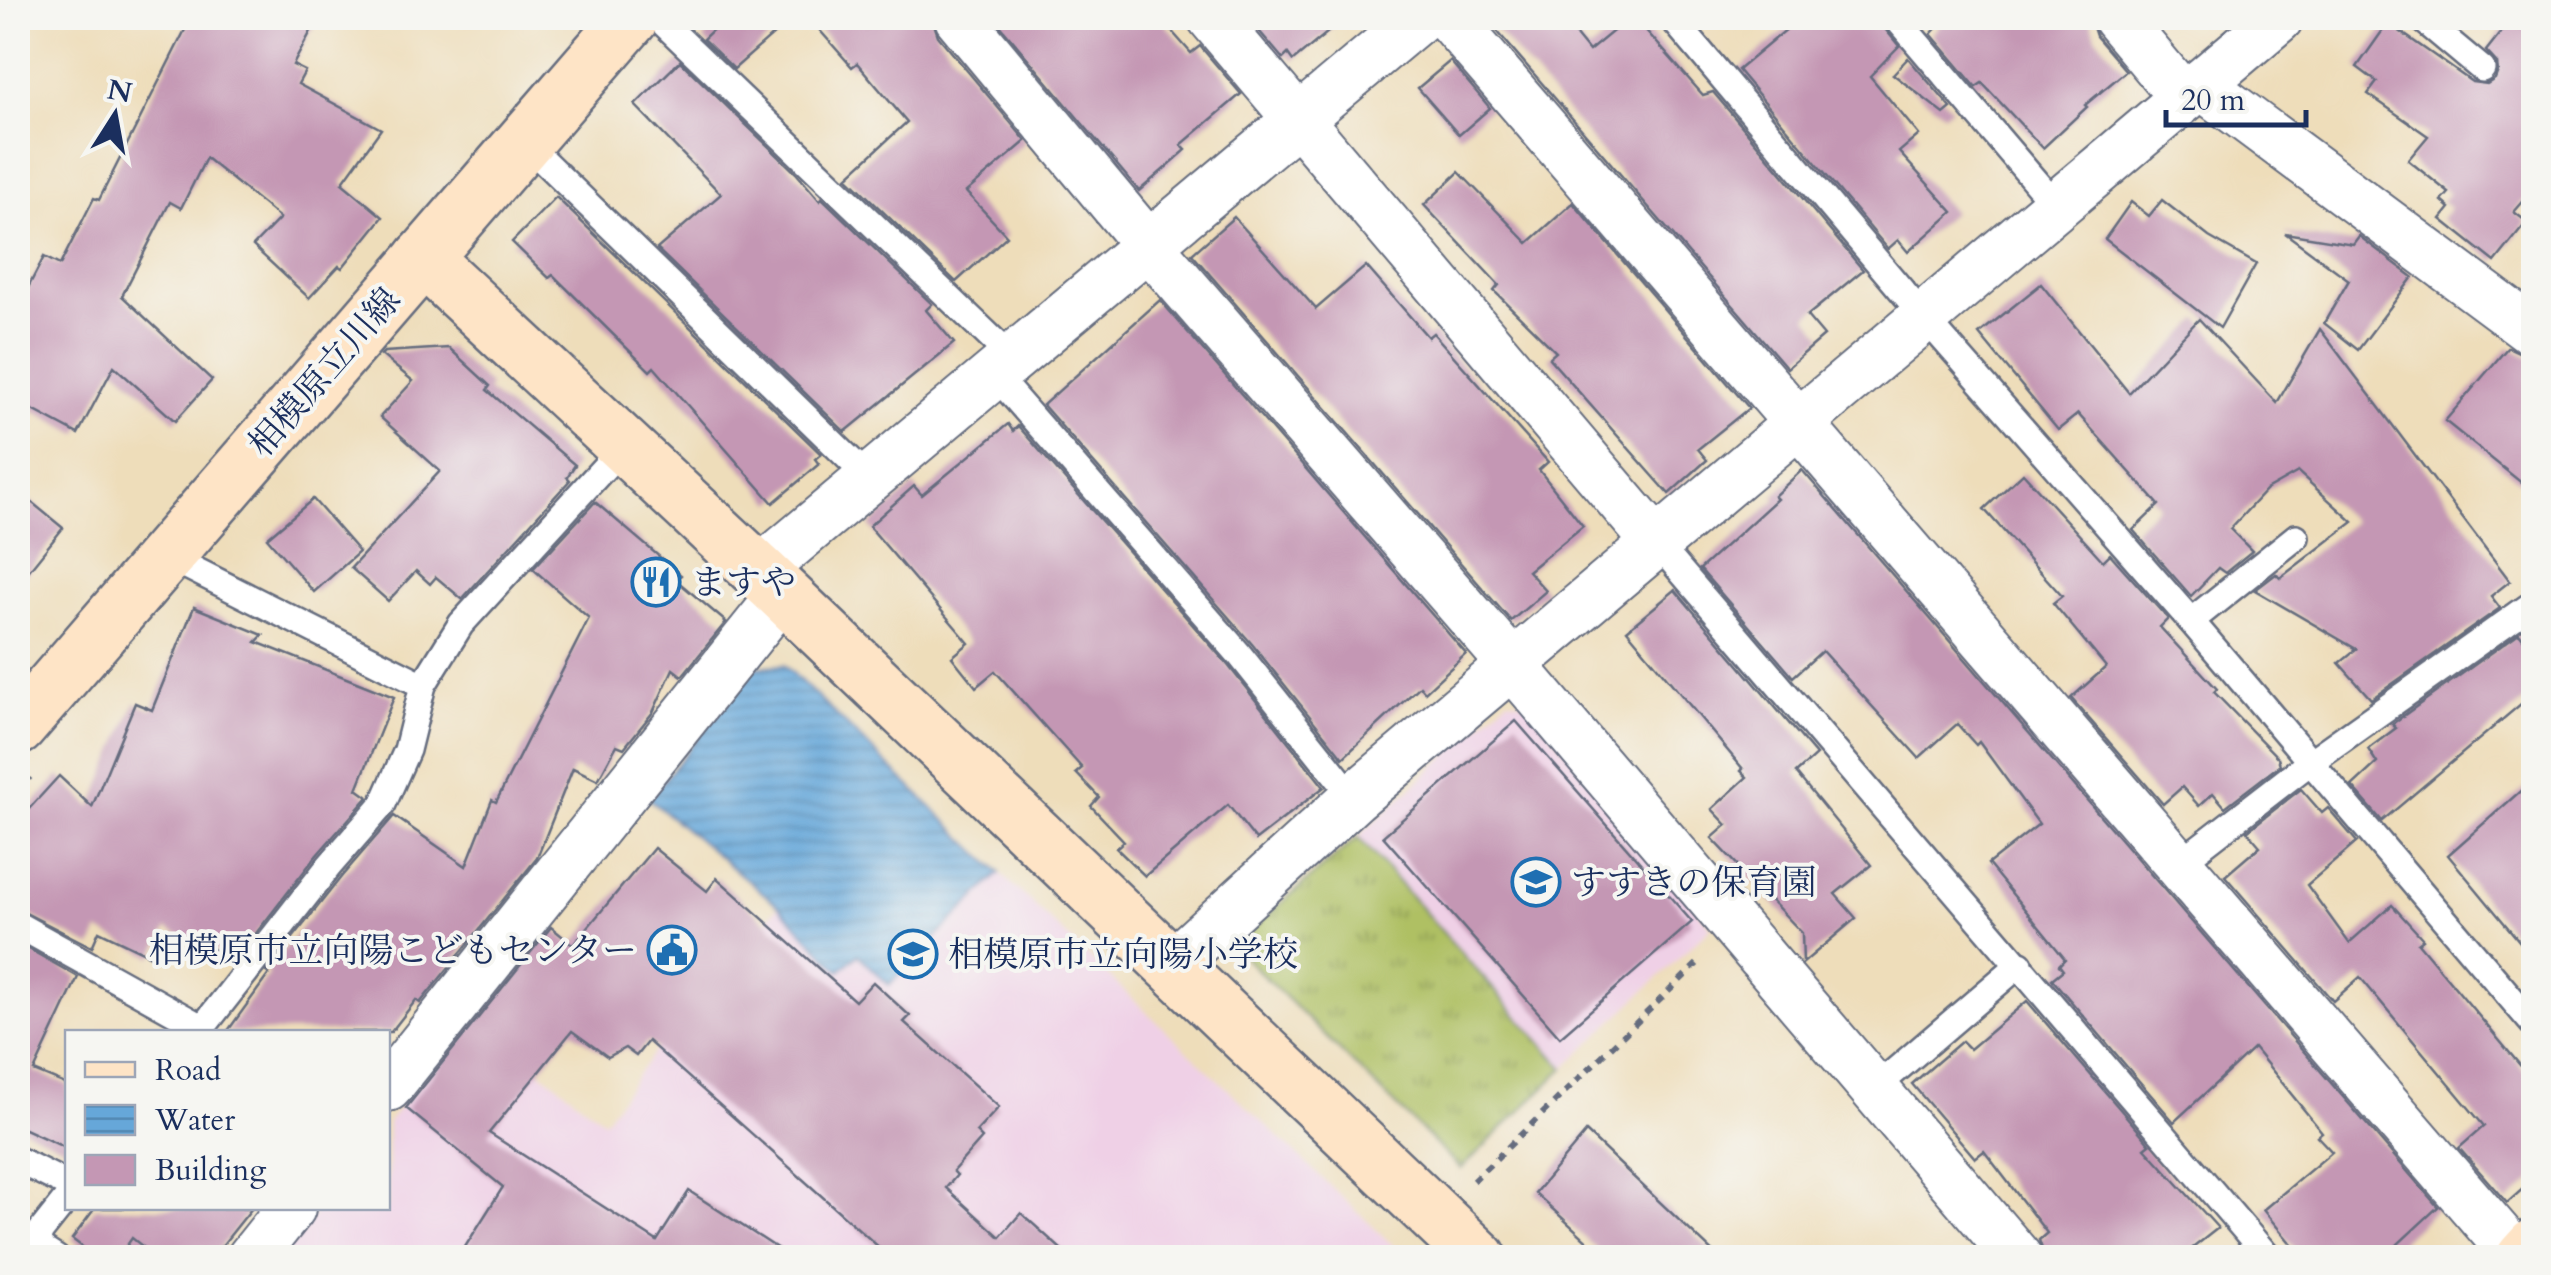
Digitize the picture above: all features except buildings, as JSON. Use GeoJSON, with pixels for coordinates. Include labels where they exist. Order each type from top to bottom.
{"type":"FeatureCollection","features":[{"type":"Feature","properties":{"kind":"street","name":"相模原立川線"},"geometry":{"type":"LineString","coordinates":[[18,727],[631,18]]}},
{"type":"Feature","properties":{"kind":"street"},"geometry":{"type":"LineString","coordinates":[[959,18],[1148,245],[1511,663],[2018,1258]]}},
{"type":"Feature","properties":{"kind":"street"},"geometry":{"type":"LineString","coordinates":[[1212,18],[1656,541]]}},
{"type":"Feature","properties":{"kind":"street"},"geometry":{"type":"LineString","coordinates":[[390,1085],[771,583],[870,480],[1418,18]]}},
{"type":"Feature","properties":{"kind":"street"},"geometry":{"type":"LineString","coordinates":[[1449,18],[2521,1258],[2534,1248]]}},
{"type":"Feature","properties":{"kind":"street"},"geometry":{"type":"LineString","coordinates":[[2116,18],[2192,91],[2534,332]]}},
{"type":"Feature","properties":{"kind":"street"},"geometry":{"type":"LineString","coordinates":[[1171,966],[1354,798],[1511,663],[2279,18]]}},
{"type":"Feature","properties":{"kind":"street"},"geometry":{"type":"LineString","coordinates":[[422,258],[771,583],[1479,1258]]}},
{"type":"Feature","properties":{"kind":"street"},"geometry":{"type":"LineString","coordinates":[[251,1258],[289,1210]]}},
{"type":"Feature","properties":{"kind":"lane"},"geometry":{"type":"LineString","coordinates":[[658,18],[1004,367],[1354,798]]}},
{"type":"Feature","properties":{"kind":"lane"},"geometry":{"type":"LineString","coordinates":[[1672,18],[2534,1025]]}},
{"type":"Feature","properties":{"kind":"lane"},"geometry":{"type":"LineString","coordinates":[[1896,18],[2057,207]]}},
{"type":"Feature","properties":{"kind":"lane"},"geometry":{"type":"LineString","coordinates":[[2421,18],[2482,68]]}},
{"type":"Feature","properties":{"kind":"lane"},"geometry":{"type":"LineString","coordinates":[[524,142],[870,480]]}},
{"type":"Feature","properties":{"kind":"lane"},"geometry":{"type":"LineString","coordinates":[[18,925],[201,1030],[329,866],[383,804],[407,750],[424,686],[461,624],[624,446]]}},
{"type":"Feature","properties":{"kind":"lane"},"geometry":{"type":"LineString","coordinates":[[2191,622],[2296,536]]}},
{"type":"Feature","properties":{"kind":"lane"},"geometry":{"type":"LineString","coordinates":[[1656,541],[2270,1258]]}},
{"type":"Feature","properties":{"kind":"lane"},"geometry":{"type":"LineString","coordinates":[[165,555],[424,686]]}},
{"type":"Feature","properties":{"kind":"lane"},"geometry":{"type":"LineString","coordinates":[[2178,864],[2310,762],[2532,608]]}},
{"type":"Feature","properties":{"kind":"lane"},"geometry":{"type":"LineString","coordinates":[[1874,1090],[2020,964]]}},
{"type":"Feature","properties":{"kind":"lane"},"geometry":{"type":"LineString","coordinates":[[18,1160],[65,1184]]}},
{"type":"Feature","properties":{"kind":"lane"},"geometry":{"type":"LineString","coordinates":[[56,1258],[42,1249],[37,1240],[65,1201]]}},
{"type":"Feature","properties":{"kind":"path"},"geometry":{"type":"LineString","coordinates":[[1464,1190],[1734,928]]}},
{"type":"Feature","properties":{"kind":"shaded area","name":"相模原市立向陽小学校"},"geometry":{"type":"Polygon","coordinates":[[[784,665],[1405,1257],[279,1258],[317,1210],[390,1210],[390,1119],[471,1017],[604,1121],[689,1003],[698,1008],[778,906],[649,799],[784,665]]]}},
{"type":"Feature","properties":{"kind":"shaded area","name":"すすきの保育園"},"geometry":{"type":"Polygon","coordinates":[[[1508,699],[1526,703],[1711,927],[1564,1068],[1358,837],[1508,699]]]}},
{"type":"Feature","properties":{"kind":"green space"},"geometry":{"type":"Polygon","coordinates":[[[1358,837],[1564,1068],[1461,1169],[1238,951],[1243,936],[1358,837]]]}},
{"type":"Feature","properties":{"kind":"water"},"geometry":{"type":"Polygon","coordinates":[[[784,665],[1000,873],[889,985],[858,954],[840,971],[779,906],[649,799],[755,667],[784,665]]]}},
{"type":"Feature","properties":{"kind":"place","name":"ますや"},"geometry":{"type":"Point","coordinates":[656,582]}},
{"type":"Feature","properties":{"kind":"place","name":"すすきの保育園"},"geometry":{"type":"Point","coordinates":[1536,882]}},
{"type":"Feature","properties":{"kind":"place","name":"相模原市立向陽こどもセンター"},"geometry":{"type":"Point","coordinates":[672,950]}},
{"type":"Feature","properties":{"kind":"place","name":"相模原市立向陽小学校"},"geometry":{"type":"Point","coordinates":[913,954]}}]}
